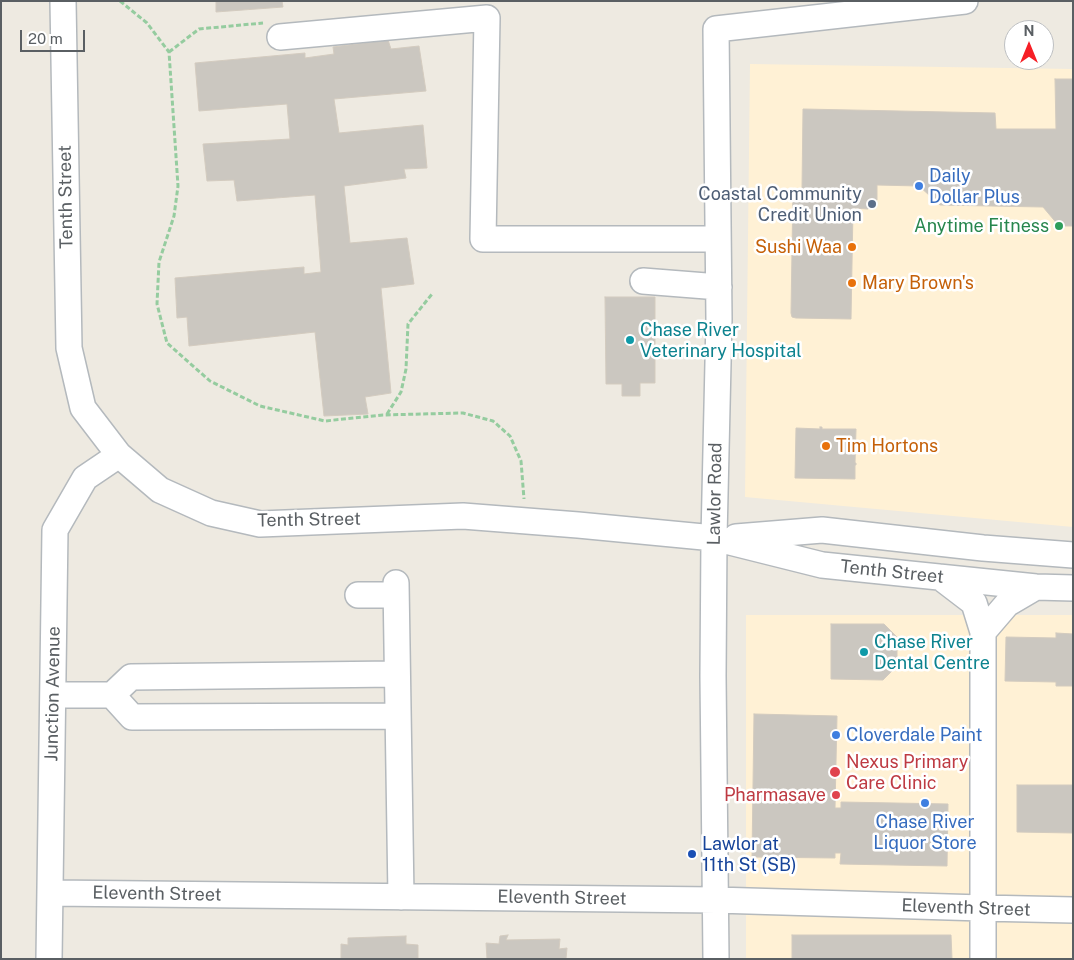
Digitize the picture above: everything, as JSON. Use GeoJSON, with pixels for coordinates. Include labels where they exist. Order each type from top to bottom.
{"type":"FeatureCollection","features":[{"type":"Feature","properties":{"kind":"street","name":"Tenth Street"},"geometry":{"type":"LineString","coordinates":[[63,1],[70,348],[83,408],[119,455],[160,490],[212,513],[260,524],[463,516],[578,525],[714,538],[822,564],[1036,587],[1073,588]]}},
{"type":"Feature","properties":{"kind":"street"},"geometry":{"type":"LineString","coordinates":[[813,10],[965,1]]}},
{"type":"Feature","properties":{"kind":"street","name":"Lawlor Road"},"geometry":{"type":"LineString","coordinates":[[716,959],[713,676],[714,538],[720,319],[716,28],[813,10]]}},
{"type":"Feature","properties":{"kind":"street"},"geometry":{"type":"LineString","coordinates":[[280,37],[487,18],[483,239],[718,239]]}},
{"type":"Feature","properties":{"kind":"street"},"geometry":{"type":"LineString","coordinates":[[643,282],[719,287]]}},
{"type":"Feature","properties":{"kind":"street","name":"Junction Avenue"},"geometry":{"type":"LineString","coordinates":[[49,959],[56,530],[85,478],[119,455]]}},
{"type":"Feature","properties":{"kind":"street","name":"Tenth Street"},"geometry":{"type":"LineString","coordinates":[[714,538],[822,530],[983,548],[1073,554]]}},
{"type":"Feature","properties":{"kind":"street"},"geometry":{"type":"LineString","coordinates":[[940,577],[974,603],[982,632],[983,959]]}},
{"type":"Feature","properties":{"kind":"street"},"geometry":{"type":"LineString","coordinates":[[982,632],[1007,604],[1036,587]]}},
{"type":"Feature","properties":{"kind":"street"},"geometry":{"type":"LineString","coordinates":[[358,595],[396,589],[401,897]]}},
{"type":"Feature","properties":{"kind":"street"},"geometry":{"type":"LineString","coordinates":[[53,695],[112,695],[131,677],[397,674]]}},
{"type":"Feature","properties":{"kind":"street"},"geometry":{"type":"LineString","coordinates":[[112,695],[132,718],[398,716]]}},
{"type":"Feature","properties":{"kind":"street","name":"Eleventh Street"},"geometry":{"type":"LineString","coordinates":[[50,893],[716,900],[1073,910]]}},
{"type":"Feature","properties":{"kind":"path"},"geometry":{"type":"LineString","coordinates":[[120,1],[147,23],[169,52],[178,186],[174,216],[159,262],[156,304],[166,343],[210,381],[260,406],[325,421],[387,415],[463,413],[493,421],[510,436],[521,461],[525,521]]}},
{"type":"Feature","properties":{"kind":"path"},"geometry":{"type":"LineString","coordinates":[[169,52],[199,29],[280,22],[280,37]]}},
{"type":"Feature","properties":{"kind":"path"},"geometry":{"type":"LineString","coordinates":[[387,415],[401,392],[406,369],[408,324],[432,294]]}},
{"type":"Feature","properties":{"kind":"shaded area"},"geometry":{"type":"Polygon","coordinates":[[[750,64],[1004,68],[1004,70],[1073,69],[1073,527],[745,497],[750,64]]]}},
{"type":"Feature","properties":{"kind":"shaded area"},"geometry":{"type":"Polygon","coordinates":[[[746,615],[1073,615],[1073,959],[746,959],[746,615]]]}},
{"type":"Feature","properties":{"kind":"building"},"geometry":{"type":"Polygon","coordinates":[[[216,1],[282,1],[283,7],[216,12],[216,1]]]}},
{"type":"Feature","properties":{"kind":"building"},"geometry":{"type":"Polygon","coordinates":[[[388,40],[391,49],[419,46],[426,91],[334,99],[339,133],[423,125],[427,168],[404,169],[406,178],[344,186],[350,243],[407,238],[414,284],[381,288],[391,393],[365,397],[368,414],[324,416],[315,332],[189,346],[187,317],[177,318],[175,278],[304,267],[304,274],[321,272],[315,195],[237,201],[234,180],[207,181],[203,144],[290,139],[287,104],[199,111],[195,63],[305,53],[305,58],[334,54],[333,47],[388,40]]]}},
{"type":"Feature","properties":{"kind":"building"},"geometry":{"type":"Polygon","coordinates":[[[1055,79],[1073,79],[1073,226],[1059,226],[1043,207],[940,205],[919,186],[877,185],[877,200],[868,209],[853,208],[851,319],[792,317],[793,189],[802,189],[803,109],[995,113],[996,129],[1056,129],[1055,79]]]}},
{"type":"Feature","properties":{"kind":"building","name":"Chase River Veterinary Hospital"},"geometry":{"type":"Polygon","coordinates":[[[605,297],[655,297],[655,383],[640,383],[640,396],[622,396],[622,384],[606,384],[605,297]]]}},
{"type":"Feature","properties":{"kind":"building","name":"Tim Hortons"},"geometry":{"type":"Polygon","coordinates":[[[820,427],[822,429],[856,429],[855,479],[795,478],[796,428],[820,429],[820,427]]]}},
{"type":"Feature","properties":{"kind":"building","name":"Chase River Dental Centre"},"geometry":{"type":"Polygon","coordinates":[[[831,624],[884,624],[897,637],[897,666],[883,680],[831,679],[831,624]]]}},
{"type":"Feature","properties":{"kind":"building"},"geometry":{"type":"Polygon","coordinates":[[[1056,633],[1073,634],[1073,686],[1056,686],[1056,682],[1005,681],[1006,637],[1056,638],[1056,633]]]}},
{"type":"Feature","properties":{"kind":"building"},"geometry":{"type":"Polygon","coordinates":[[[754,714],[837,716],[835,808],[841,808],[841,802],[948,804],[947,866],[840,864],[841,853],[835,853],[835,858],[752,857],[754,714]]]}},
{"type":"Feature","properties":{"kind":"building"},"geometry":{"type":"Polygon","coordinates":[[[1017,785],[1073,785],[1073,833],[1017,832],[1017,785]]]}},
{"type":"Feature","properties":{"kind":"building"},"geometry":{"type":"Polygon","coordinates":[[[508,935],[506,940],[560,939],[559,949],[567,948],[566,959],[487,959],[486,943],[499,944],[500,936],[508,935]]]}},
{"type":"Feature","properties":{"kind":"building"},"geometry":{"type":"Polygon","coordinates":[[[792,935],[951,935],[952,959],[792,959],[792,935]]]}},
{"type":"Feature","properties":{"kind":"building"},"geometry":{"type":"Polygon","coordinates":[[[406,936],[406,944],[418,945],[418,959],[341,959],[341,944],[348,945],[348,938],[406,936]]]}},
{"type":"Feature","properties":{"kind":"place","name":"Daily Dollar Plus"},"geometry":{"type":"Point","coordinates":[919,186]}},
{"type":"Feature","properties":{"kind":"place","name":"Coastal Community Credit Union"},"geometry":{"type":"Point","coordinates":[872,204]}},
{"type":"Feature","properties":{"kind":"place","name":"Anytime Fitness"},"geometry":{"type":"Point","coordinates":[1059,226]}},
{"type":"Feature","properties":{"kind":"place","name":"Sushi Waa"},"geometry":{"type":"Point","coordinates":[852,247]}},
{"type":"Feature","properties":{"kind":"place","name":"Mary Brown's"},"geometry":{"type":"Point","coordinates":[852,283]}},
{"type":"Feature","properties":{"kind":"place","name":"Chase River Veterinary Hospital"},"geometry":{"type":"Point","coordinates":[630,340]}},
{"type":"Feature","properties":{"kind":"place","name":"Tim Hortons"},"geometry":{"type":"Point","coordinates":[826,446]}},
{"type":"Feature","properties":{"kind":"place","name":"Chase River Dental Centre"},"geometry":{"type":"Point","coordinates":[864,652]}},
{"type":"Feature","properties":{"kind":"place","name":"Cloverdale Paint"},"geometry":{"type":"Point","coordinates":[836,735]}},
{"type":"Feature","properties":{"kind":"place","name":"Nexus Primary Care Clinic"},"geometry":{"type":"Point","coordinates":[835,772]}},
{"type":"Feature","properties":{"kind":"place","name":"Pharmasave"},"geometry":{"type":"Point","coordinates":[836,795]}},
{"type":"Feature","properties":{"kind":"place","name":"Chase River Liquor Store"},"geometry":{"type":"Point","coordinates":[925,803]}},
{"type":"Feature","properties":{"kind":"place","name":"Lawlor at 11th St (SB)"},"geometry":{"type":"Point","coordinates":[692,854]}}]}
